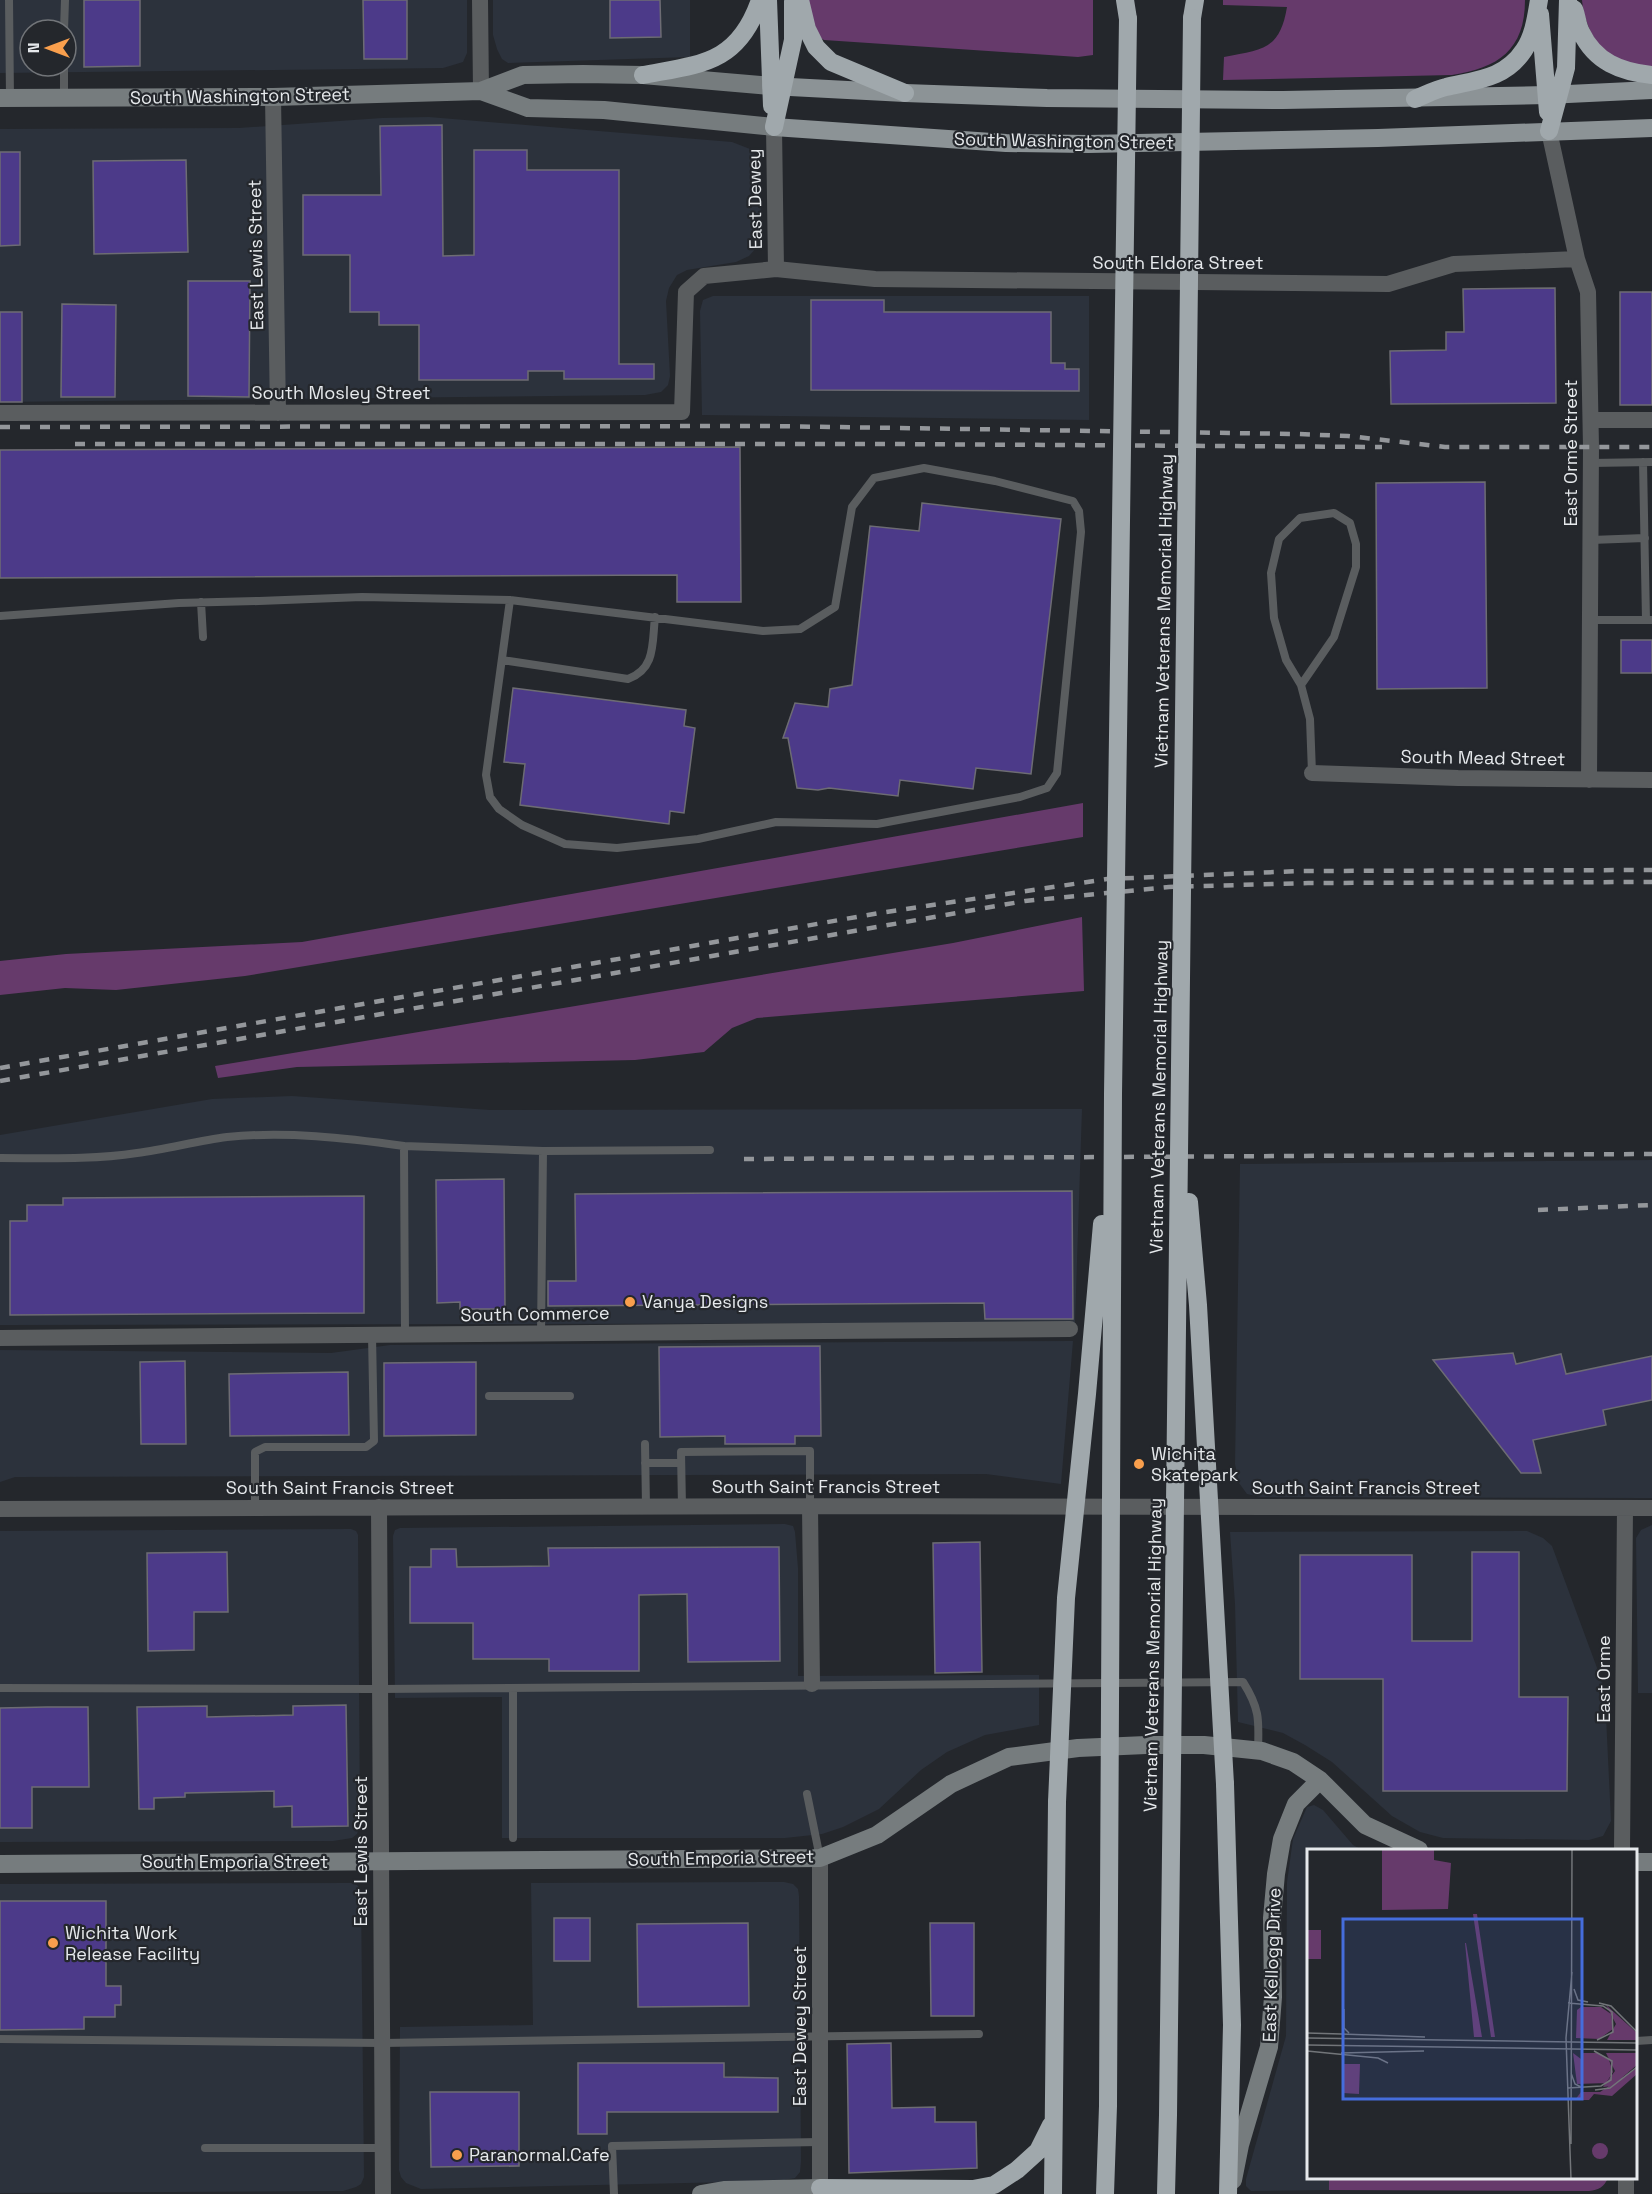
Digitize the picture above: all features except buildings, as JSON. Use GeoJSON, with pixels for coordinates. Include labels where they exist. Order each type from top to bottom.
{"type":"FeatureCollection","features":[{"type":"Feature","properties":{"kind":"highway"},"geometry":{"type":"LineString","coordinates":[[643,75],[706,63],[723,54],[738,41],[746,30],[760,0]]}},
{"type":"Feature","properties":{"kind":"highway"},"geometry":{"type":"LineString","coordinates":[[768,0],[777,86],[774,127]]}},
{"type":"Feature","properties":{"kind":"highway"},"geometry":{"type":"LineString","coordinates":[[777,86],[792,40],[793,0]]}},
{"type":"Feature","properties":{"kind":"highway"},"geometry":{"type":"LineString","coordinates":[[800,0],[807,29],[816,47],[831,62],[905,93]]}},
{"type":"Feature","properties":{"kind":"highway"},"geometry":{"type":"LineString","coordinates":[[1105,2194],[1108,2094],[1113,1094],[1127,0]]}},
{"type":"Feature","properties":{"kind":"highway"},"geometry":{"type":"LineString","coordinates":[[1539,0],[1553,95],[1549,131]]}},
{"type":"Feature","properties":{"kind":"highway"},"geometry":{"type":"LineString","coordinates":[[1415,99],[1445,87],[1490,78],[1509,67],[1524,50],[1533,30],[1539,0]]}},
{"type":"Feature","properties":{"kind":"highway"},"geometry":{"type":"LineString","coordinates":[[1553,95],[1566,68],[1569,0]]}},
{"type":"Feature","properties":{"kind":"highway"},"geometry":{"type":"LineString","coordinates":[[1569,0],[1580,30],[1589,45],[1602,57],[1613,66],[1630,73],[1652,75]]}},
{"type":"Feature","properties":{"kind":"highway","name":"Vietnam Veterans Memorial Highway"},"geometry":{"type":"LineString","coordinates":[[1166,2194],[1193,6]]}},
{"type":"Feature","properties":{"kind":"highway"},"geometry":{"type":"LineString","coordinates":[[1053,2194],[1057,1802],[1066,1598],[1087,1394],[1113,1094]]}},
{"type":"Feature","properties":{"kind":"highway"},"geometry":{"type":"LineString","coordinates":[[1180,1101],[1198,1305],[1225,1784],[1232,2025],[1229,2194]]}},
{"type":"Feature","properties":{"kind":"highway"},"geometry":{"type":"LineString","coordinates":[[820,2191],[973,2188],[994,2185],[1017,2170],[1038,2151],[1053,2121]]}},
{"type":"Feature","properties":{"kind":"main road","name":"South Washington Street"},"geometry":{"type":"LineString","coordinates":[[777,86],[1047,98],[1283,100],[1415,99],[1652,90]]}},
{"type":"Feature","properties":{"kind":"main road","name":"South Washington Street"},"geometry":{"type":"LineString","coordinates":[[774,127],[1006,143],[1088,144],[1378,138],[1652,128]]}},
{"type":"Feature","properties":{"kind":"street"},"geometry":{"type":"LineString","coordinates":[[480,0],[481,91]]}},
{"type":"Feature","properties":{"kind":"street","name":"South Washington Street"},"geometry":{"type":"LineString","coordinates":[[5,98],[273,97],[481,91],[523,75],[583,74],[643,75],[777,86]]}},
{"type":"Feature","properties":{"kind":"street","name":"South Washington Street"},"geometry":{"type":"LineString","coordinates":[[481,91],[528,108],[604,110],[774,127]]}},
{"type":"Feature","properties":{"kind":"street","name":"East Lewis Street"},"geometry":{"type":"LineString","coordinates":[[273,97],[278,413]]}},
{"type":"Feature","properties":{"kind":"street","name":"East Dewey"},"geometry":{"type":"LineString","coordinates":[[682,412],[686,292],[705,276],[776,269],[774,127]]}},
{"type":"Feature","properties":{"kind":"street","name":"East Orme Street"},"geometry":{"type":"LineString","coordinates":[[1549,131],[1577,259],[1588,292],[1591,420],[1589,780]]}},
{"type":"Feature","properties":{"kind":"street","name":"South Eldora Street"},"geometry":{"type":"LineString","coordinates":[[776,269],[876,279],[1389,284],[1454,264],[1577,259]]}},
{"type":"Feature","properties":{"kind":"street","name":"South Mosley Street"},"geometry":{"type":"LineString","coordinates":[[0,413],[682,412]]}},
{"type":"Feature","properties":{"kind":"street"},"geometry":{"type":"LineString","coordinates":[[1591,420],[1652,420]]}},
{"type":"Feature","properties":{"kind":"street","name":"South Mead Street"},"geometry":{"type":"LineString","coordinates":[[1312,773],[1458,778],[1652,780]]}},
{"type":"Feature","properties":{"kind":"street","name":"South Commerce"},"geometry":{"type":"LineString","coordinates":[[0,1338],[1070,1329]]}},
{"type":"Feature","properties":{"kind":"street"},"geometry":{"type":"LineString","coordinates":[[810,1506],[812,1684]]}},
{"type":"Feature","properties":{"kind":"street","name":"South Saint Francis Street"},"geometry":{"type":"LineString","coordinates":[[0,1509],[810,1506],[1652,1508]]}},
{"type":"Feature","properties":{"kind":"street","name":"East Lewis Street"},"geometry":{"type":"LineString","coordinates":[[379,1507],[383,2194]]}},
{"type":"Feature","properties":{"kind":"street","name":"East Orme"},"geometry":{"type":"LineString","coordinates":[[1622,1849],[1625,1508]]}},
{"type":"Feature","properties":{"kind":"street","name":"South Emporia Street"},"geometry":{"type":"LineString","coordinates":[[0,1864],[820,1858],[878,1835],[951,1784],[1009,1757],[1078,1748],[1146,1745],[1204,1745],[1258,1751],[1293,1762],[1320,1780],[1365,1825],[1415,1849]]}},
{"type":"Feature","properties":{"kind":"street","name":"East Kellogg Drive"},"geometry":{"type":"LineString","coordinates":[[1229,2194],[1240,2145],[1269,2047],[1273,1996],[1272,1918],[1282,1839],[1296,1804],[1320,1780]]}},
{"type":"Feature","properties":{"kind":"street","name":"East Dewey Street"},"geometry":{"type":"LineString","coordinates":[[820,1858],[820,2191]]}},
{"type":"Feature","properties":{"kind":"street"},"geometry":{"type":"LineString","coordinates":[[701,2194],[724,2190],[820,2191]]}},
{"type":"Feature","properties":{"kind":"lane"},"geometry":{"type":"LineString","coordinates":[[5,98],[9,0]]}},
{"type":"Feature","properties":{"kind":"lane"},"geometry":{"type":"LineString","coordinates":[[64,18],[65,0]]}},
{"type":"Feature","properties":{"kind":"lane"},"geometry":{"type":"LineString","coordinates":[[64,78],[64,98]]}},
{"type":"Feature","properties":{"kind":"lane"},"geometry":{"type":"LineString","coordinates":[[1590,620],[1649,620],[1644,538],[1648,462],[1591,463]]}},
{"type":"Feature","properties":{"kind":"lane"},"geometry":{"type":"LineString","coordinates":[[0,616],[201,602],[362,597],[510,600],[763,630],[800,629],[835,607],[852,507],[874,478],[924,468],[995,481],[1073,501],[1079,511],[1081,532],[1057,773],[1047,788],[1020,797],[877,824],[776,822],[698,839],[617,848],[565,844],[522,825],[499,809],[490,797],[486,775],[510,600]]}},
{"type":"Feature","properties":{"kind":"lane"},"geometry":{"type":"LineString","coordinates":[[1301,685],[1334,637],[1356,567],[1356,544],[1350,523],[1334,513],[1300,518],[1279,539],[1271,573],[1274,618],[1286,660],[1301,685],[1310,719],[1312,773]]}},
{"type":"Feature","properties":{"kind":"lane"},"geometry":{"type":"LineString","coordinates":[[1591,540],[1644,538]]}},
{"type":"Feature","properties":{"kind":"lane"},"geometry":{"type":"LineString","coordinates":[[201,602],[202,637]]}},
{"type":"Feature","properties":{"kind":"lane"},"geometry":{"type":"LineString","coordinates":[[502,660],[628,679],[639,675],[647,668],[655,617]]}},
{"type":"Feature","properties":{"kind":"lane"},"geometry":{"type":"LineString","coordinates":[[0,1158],[97,1157],[137,1153],[228,1137],[296,1136],[359,1140],[404,1146],[543,1151],[710,1150]]}},
{"type":"Feature","properties":{"kind":"lane"},"geometry":{"type":"LineString","coordinates":[[404,1146],[405,1335]]}},
{"type":"Feature","properties":{"kind":"lane"},"geometry":{"type":"LineString","coordinates":[[541,1334],[543,1151]]}},
{"type":"Feature","properties":{"kind":"lane"},"geometry":{"type":"LineString","coordinates":[[255,1508],[255,1452],[265,1447],[366,1446],[374,1442],[372,1335]]}},
{"type":"Feature","properties":{"kind":"lane"},"geometry":{"type":"LineString","coordinates":[[489,1396],[570,1395]]}},
{"type":"Feature","properties":{"kind":"lane"},"geometry":{"type":"LineString","coordinates":[[645,1444],[646,1507]]}},
{"type":"Feature","properties":{"kind":"lane"},"geometry":{"type":"LineString","coordinates":[[682,1507],[681,1452],[810,1451],[810,1506]]}},
{"type":"Feature","properties":{"kind":"lane"},"geometry":{"type":"LineString","coordinates":[[645,1463],[681,1462]]}},
{"type":"Feature","properties":{"kind":"lane"},"geometry":{"type":"LineString","coordinates":[[0,1688],[379,1689],[1243,1682],[1258,1713],[1258,1751]]}},
{"type":"Feature","properties":{"kind":"lane"},"geometry":{"type":"LineString","coordinates":[[513,1688],[513,1839]]}},
{"type":"Feature","properties":{"kind":"lane"},"geometry":{"type":"LineString","coordinates":[[807,1794],[820,1858]]}},
{"type":"Feature","properties":{"kind":"lane"},"geometry":{"type":"LineString","coordinates":[[0,2039],[382,2043],[979,2034]]}},
{"type":"Feature","properties":{"kind":"lane"},"geometry":{"type":"LineString","coordinates":[[614,2194],[612,2146],[820,2142]]}},
{"type":"Feature","properties":{"kind":"lane"},"geometry":{"type":"LineString","coordinates":[[205,2148],[382,2148]]}},
{"type":"Feature","properties":{"kind":"shaded area"},"geometry":{"type":"Polygon","coordinates":[[[0,0],[467,0],[467,53],[463,62],[443,68],[78,72],[78,18],[18,18],[18,73],[0,73],[0,0]]]}},
{"type":"Feature","properties":{"kind":"shaded area"},"geometry":{"type":"Polygon","coordinates":[[[493,0],[690,0],[690,57],[508,63],[502,59],[493,35],[493,0]]]}},
{"type":"Feature","properties":{"kind":"shaded area"},"geometry":{"type":"Polygon","coordinates":[[[806,0],[1093,0],[1093,55],[1078,57],[824,40],[819,37],[806,0]]]}},
{"type":"Feature","properties":{"kind":"shaded area"},"geometry":{"type":"Polygon","coordinates":[[[1223,0],[1525,0],[1524,17],[1514,44],[1506,54],[1495,61],[1468,72],[1452,75],[1223,80],[1224,57],[1267,46],[1280,32],[1287,7],[1223,5],[1223,0]]]}},
{"type":"Feature","properties":{"kind":"shaded area"},"geometry":{"type":"Polygon","coordinates":[[[1582,0],[1652,0],[1652,67],[1618,60],[1603,50],[1588,26],[1582,0]]]}},
{"type":"Feature","properties":{"kind":"shaded area"},"geometry":{"type":"Polygon","coordinates":[[[429,117],[732,142],[750,149],[760,162],[761,234],[758,246],[749,256],[736,262],[687,270],[677,275],[669,288],[666,301],[670,376],[668,385],[661,392],[645,395],[0,402],[0,129],[239,128],[429,117]]]}},
{"type":"Feature","properties":{"kind":"shaded area"},"geometry":{"type":"Polygon","coordinates":[[[713,296],[1089,296],[1089,420],[702,415],[700,311],[703,300],[713,296]]]}},
{"type":"Feature","properties":{"kind":"shaded area"},"geometry":{"type":"Polygon","coordinates":[[[1083,803],[1083,837],[245,976],[116,990],[65,988],[0,995],[0,961],[66,954],[302,942],[1083,803]]]}},
{"type":"Feature","properties":{"kind":"shaded area"},"geometry":{"type":"Polygon","coordinates":[[[1082,917],[1084,991],[757,1018],[732,1028],[704,1052],[635,1060],[297,1067],[218,1078],[215,1066],[953,943],[1082,917]]]}},
{"type":"Feature","properties":{"kind":"shaded area"},"geometry":{"type":"Polygon","coordinates":[[[292,1096],[490,1110],[1082,1109],[1075,1323],[0,1325],[0,1135],[212,1099],[292,1096]]]}},
{"type":"Feature","properties":{"kind":"shaded area"},"geometry":{"type":"Polygon","coordinates":[[[1652,1160],[1652,1498],[1261,1497],[1247,1494],[1239,1483],[1235,1464],[1240,1164],[1652,1160]]]}},
{"type":"Feature","properties":{"kind":"shaded area"},"geometry":{"type":"Polygon","coordinates":[[[1073,1341],[1061,1484],[986,1474],[15,1477],[0,1482],[0,1350],[331,1353],[390,1345],[1073,1341]]]}},
{"type":"Feature","properties":{"kind":"shaded area"},"geometry":{"type":"Polygon","coordinates":[[[785,1524],[793,1526],[795,1532],[798,1568],[798,1676],[1039,1675],[1039,1725],[985,1735],[947,1752],[921,1770],[879,1809],[843,1827],[822,1834],[785,1838],[502,1838],[502,1697],[395,1698],[393,1536],[395,1530],[400,1528],[785,1524]]]}},
{"type":"Feature","properties":{"kind":"shaded area"},"geometry":{"type":"Polygon","coordinates":[[[1652,1525],[1652,1693],[1638,1693],[1636,1538],[1641,1530],[1652,1525]]]}},
{"type":"Feature","properties":{"kind":"shaded area"},"geometry":{"type":"Polygon","coordinates":[[[351,1529],[358,1535],[360,1824],[357,1834],[352,1838],[333,1841],[0,1842],[0,1531],[351,1529]]]}},
{"type":"Feature","properties":{"kind":"shaded area"},"geometry":{"type":"Polygon","coordinates":[[[1527,1531],[1543,1538],[1552,1546],[1605,1695],[1611,1821],[1603,1836],[1589,1840],[1443,1838],[1420,1832],[1392,1816],[1332,1762],[1305,1745],[1283,1733],[1238,1722],[1235,1604],[1230,1532],[1527,1531]]]}},
{"type":"Feature","properties":{"kind":"shaded area"},"geometry":{"type":"Polygon","coordinates":[[[1314,1805],[1323,1810],[1353,1845],[1360,1849],[1307,1849],[1307,2179],[1329,2179],[1329,2190],[1251,2191],[1246,2186],[1246,2179],[1286,2036],[1287,1882],[1293,1839],[1307,1807],[1314,1805]]]}},
{"type":"Feature","properties":{"kind":"shaded area"},"geometry":{"type":"Polygon","coordinates":[[[784,1882],[793,1884],[798,1889],[799,1896],[801,2161],[800,2172],[795,2178],[779,2181],[421,2189],[406,2183],[401,2177],[399,2170],[400,2027],[533,2025],[531,1883],[784,1882]]]}},
{"type":"Feature","properties":{"kind":"shaded area"},"geometry":{"type":"Polygon","coordinates":[[[351,1883],[357,1885],[361,1896],[364,2177],[361,2184],[343,2191],[0,2193],[0,1884],[351,1883]]]}},
{"type":"Feature","properties":{"kind":"shaded area"},"geometry":{"type":"Polygon","coordinates":[[[1329,2179],[1608,2179],[1601,2188],[1589,2191],[1329,2190],[1329,2179]]]}},
{"type":"Feature","properties":{"kind":"railway"},"geometry":{"type":"LineString","coordinates":[[0,427],[766,426],[1297,434],[1348,436],[1445,447],[1652,447]]}},
{"type":"Feature","properties":{"kind":"railway"},"geometry":{"type":"LineString","coordinates":[[75,444],[893,444],[1382,447]]}},
{"type":"Feature","properties":{"kind":"railway"},"geometry":{"type":"LineString","coordinates":[[0,1068],[879,913],[1107,879],[1301,871],[1652,870]]}},
{"type":"Feature","properties":{"kind":"railway"},"geometry":{"type":"LineString","coordinates":[[0,1081],[1025,901],[1169,887],[1308,883],[1652,882]]}},
{"type":"Feature","properties":{"kind":"railway"},"geometry":{"type":"LineString","coordinates":[[744,1159],[1652,1154]]}},
{"type":"Feature","properties":{"kind":"railway"},"geometry":{"type":"LineString","coordinates":[[1538,1210],[1652,1205]]}},
{"type":"Feature","properties":{"kind":"place","name":"Vanya Designs"},"geometry":{"type":"Point","coordinates":[630,1302]}},
{"type":"Feature","properties":{"kind":"place","name":"Wichita Skatepark"},"geometry":{"type":"Point","coordinates":[1139,1464]}},
{"type":"Feature","properties":{"kind":"place","name":"Wichita Work Release Facility"},"geometry":{"type":"Point","coordinates":[53,1943]}},
{"type":"Feature","properties":{"kind":"place","name":"Paranormal.Cafe"},"geometry":{"type":"Point","coordinates":[457,2155]}}]}
